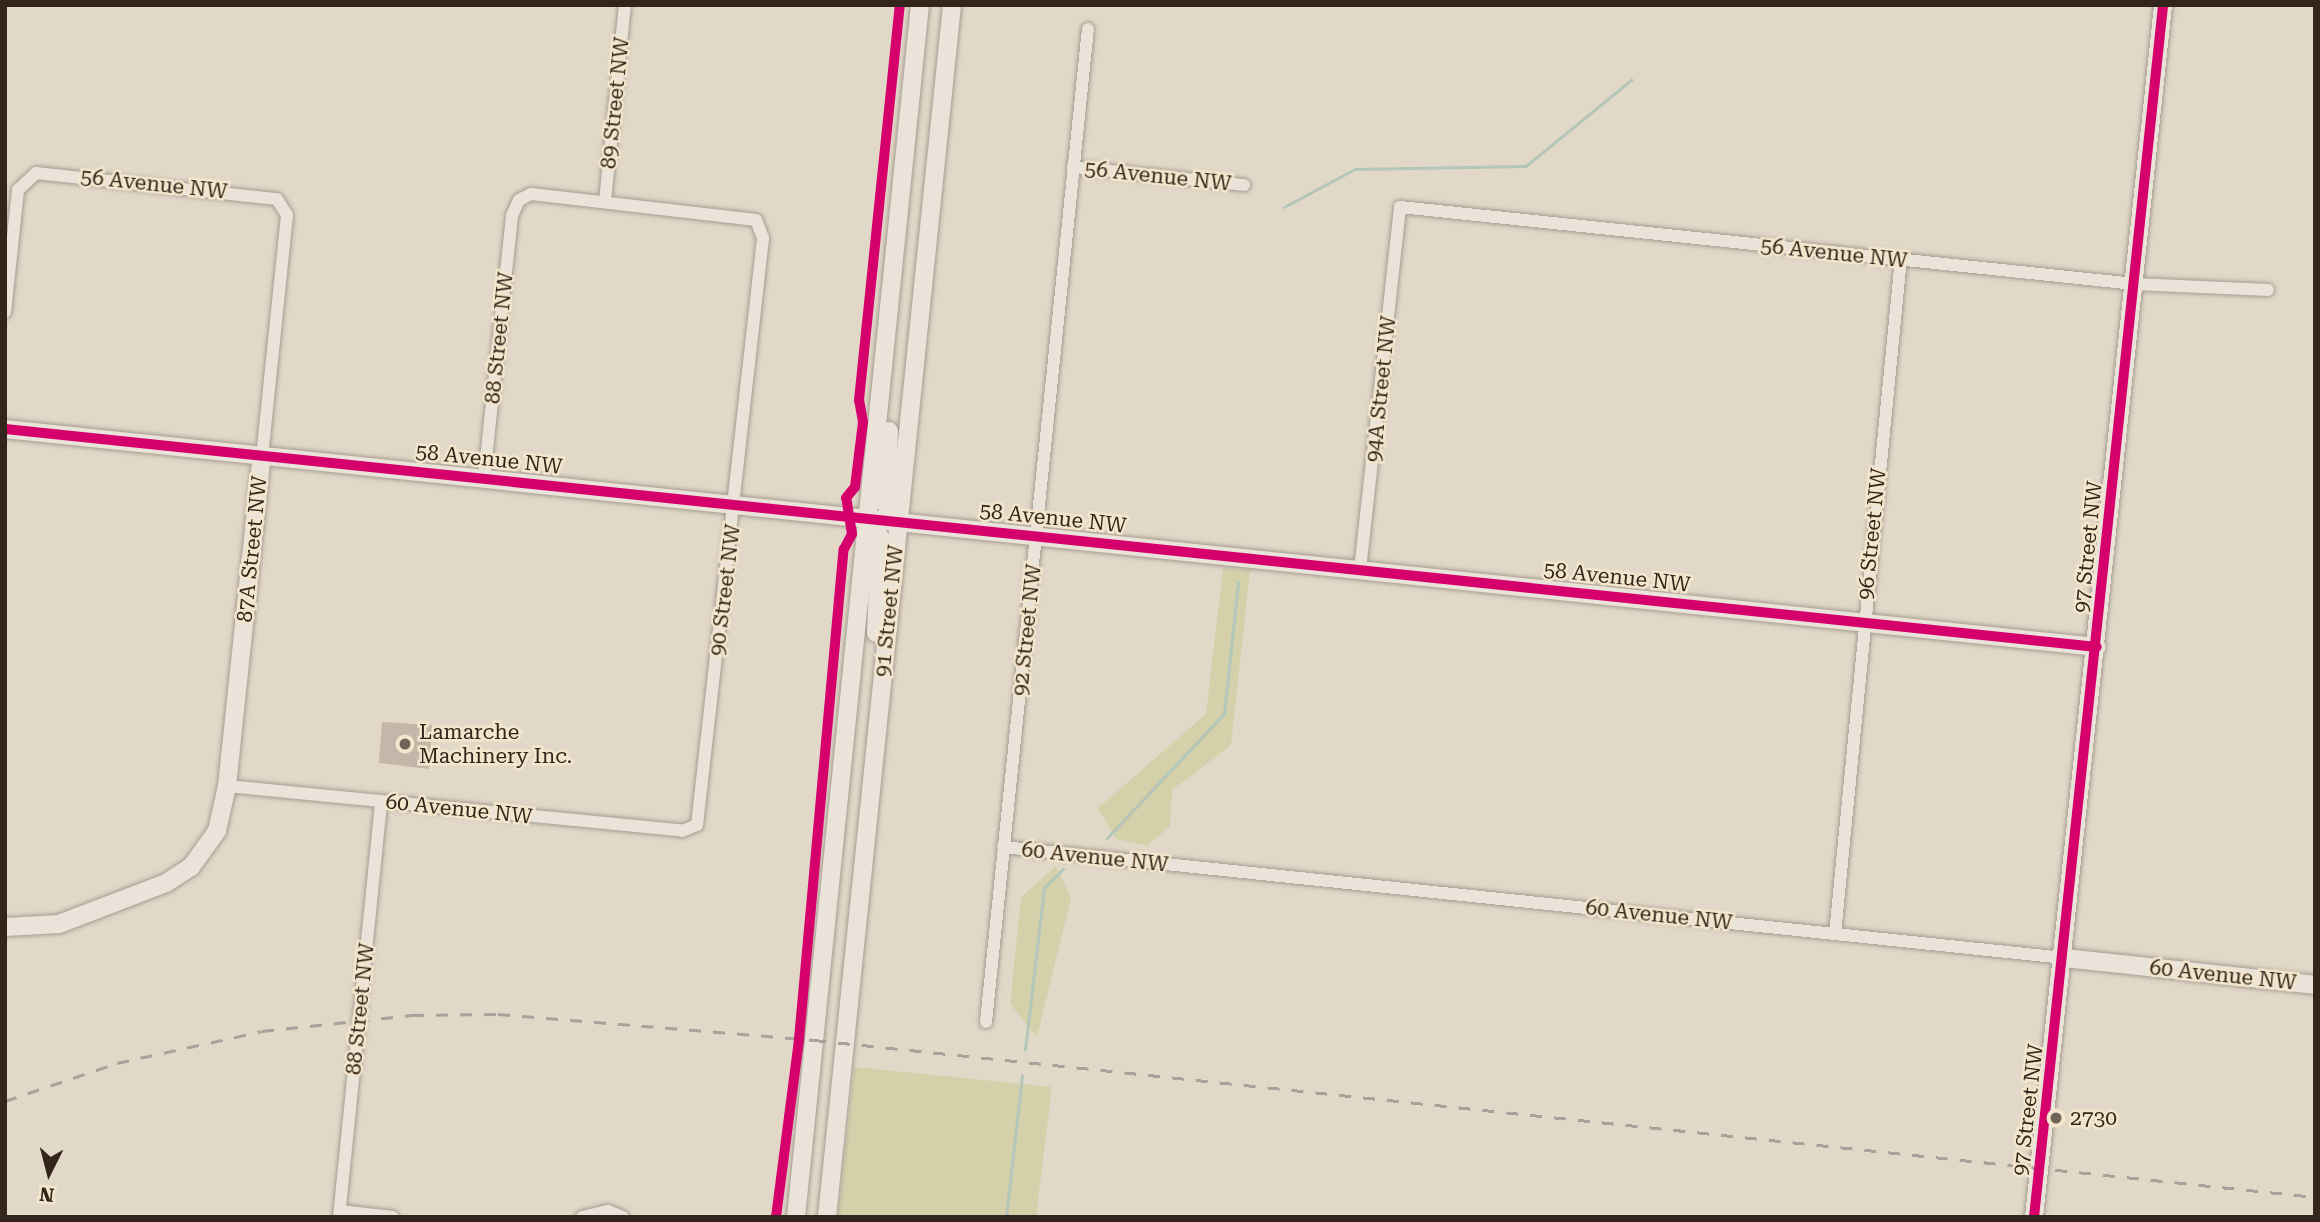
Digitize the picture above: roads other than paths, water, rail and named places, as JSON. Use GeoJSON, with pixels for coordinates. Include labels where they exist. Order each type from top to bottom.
{"type":"FeatureCollection","features":[{"type":"Feature","properties":{"kind":"street","name":"89 Street NW"},"geometry":{"type":"LineString","coordinates":[[605,201],[625,5]]}},
{"type":"Feature","properties":{"kind":"street","name":"91 Street NW"},"geometry":{"type":"LineString","coordinates":[[796,1217],[887,350],[920,5]]}},
{"type":"Feature","properties":{"kind":"street","name":"91 Street NW"},"geometry":{"type":"LineString","coordinates":[[827,1217],[951,5]]}},
{"type":"Feature","properties":{"kind":"street","name":"97 Street NW"},"geometry":{"type":"LineString","coordinates":[[2034,1217],[2064,958],[2163,5]]}},
{"type":"Feature","properties":{"kind":"street","name":"92 Street NW"},"geometry":{"type":"LineString","coordinates":[[986,1023],[1088,29]]}},
{"type":"Feature","properties":{"kind":"street","name":"56 Avenue NW"},"geometry":{"type":"LineString","coordinates":[[1073,167],[1244,186]]}},
{"type":"Feature","properties":{"kind":"street","name":"56 Avenue NW"},"geometry":{"type":"LineString","coordinates":[[10,219],[18,190],[26,178],[41,173],[265,195],[281,203]]}},
{"type":"Feature","properties":{"kind":"street","name":"88 Street NW"},"geometry":{"type":"LineString","coordinates":[[484,478],[512,216],[519,200],[531,194],[605,201]]}},
{"type":"Feature","properties":{"kind":"street","name":"90 Street NW"},"geometry":{"type":"LineString","coordinates":[[605,201],[745,216],[759,223],[763,238],[736,504],[697,825],[692,831]]}},
{"type":"Feature","properties":{"kind":"street","name":"87A Street NW"},"geometry":{"type":"LineString","coordinates":[[5,927],[59,924],[166,883],[206,850],[217,831],[227,786],[286,220],[281,203]]}},
{"type":"Feature","properties":{"kind":"street","name":"56 Avenue NW"},"geometry":{"type":"LineString","coordinates":[[1400,207],[2135,284],[2267,290]]}},
{"type":"Feature","properties":{"kind":"street","name":"94A Street NW"},"geometry":{"type":"LineString","coordinates":[[1360,570],[1400,207]]}},
{"type":"Feature","properties":{"kind":"street"},"geometry":{"type":"LineString","coordinates":[[5,312],[10,219]]}},
{"type":"Feature","properties":{"kind":"street","name":"96 Street NW"},"geometry":{"type":"LineString","coordinates":[[1835,934],[1900,259]]}},
{"type":"Feature","properties":{"kind":"street"},"geometry":{"type":"LineString","coordinates":[[887,350],[892,378],[886,505],[898,521]]}},
{"type":"Feature","properties":{"kind":"street","name":"58 Avenue NW"},"geometry":{"type":"LineString","coordinates":[[5,429],[2097,647]]}},
{"type":"Feature","properties":{"kind":"street"},"geometry":{"type":"LineString","coordinates":[[868,518],[880,537],[879,704]]}},
{"type":"Feature","properties":{"kind":"street","name":"60 Avenue NW"},"geometry":{"type":"LineString","coordinates":[[227,786],[692,831]]}},
{"type":"Feature","properties":{"kind":"street","name":"88 Street NW"},"geometry":{"type":"LineString","coordinates":[[340,1214],[381,802]]}},
{"type":"Feature","properties":{"kind":"street","name":"60 Avenue NW"},"geometry":{"type":"LineString","coordinates":[[1003,847],[2315,985]]}},
{"type":"Feature","properties":{"kind":"street"},"geometry":{"type":"LineString","coordinates":[[582,1217],[608,1211],[623,1217]]}},
{"type":"Feature","properties":{"kind":"street"},"geometry":{"type":"LineString","coordinates":[[340,1214],[393,1217]]}},
{"type":"Feature","properties":{"kind":"waterway"},"geometry":{"type":"LineString","coordinates":[[1284,207],[1355,169],[1526,166],[1631,80]]}},
{"type":"Feature","properties":{"kind":"waterway"},"geometry":{"type":"LineString","coordinates":[[1107,838],[1224,714],[1238,583]]}},
{"type":"Feature","properties":{"kind":"waterway"},"geometry":{"type":"LineString","coordinates":[[1025,1050],[1044,888],[1063,869]]}},
{"type":"Feature","properties":{"kind":"waterway"},"geometry":{"type":"LineString","coordinates":[[1006,1217],[1022,1076]]}},
{"type":"Feature","properties":{"kind":"railway"},"geometry":{"type":"LineString","coordinates":[[5,1101],[117,1063],[262,1031],[412,1015],[498,1014],[814,1040],[2315,1197]]}},
{"type":"Feature","properties":{"kind":"place","name":"Lamarche Machinery Inc."},"geometry":{"type":"Point","coordinates":[405,744]}},
{"type":"Feature","properties":{"kind":"place","name":"2730"},"geometry":{"type":"Point","coordinates":[2056,1118]}}]}
